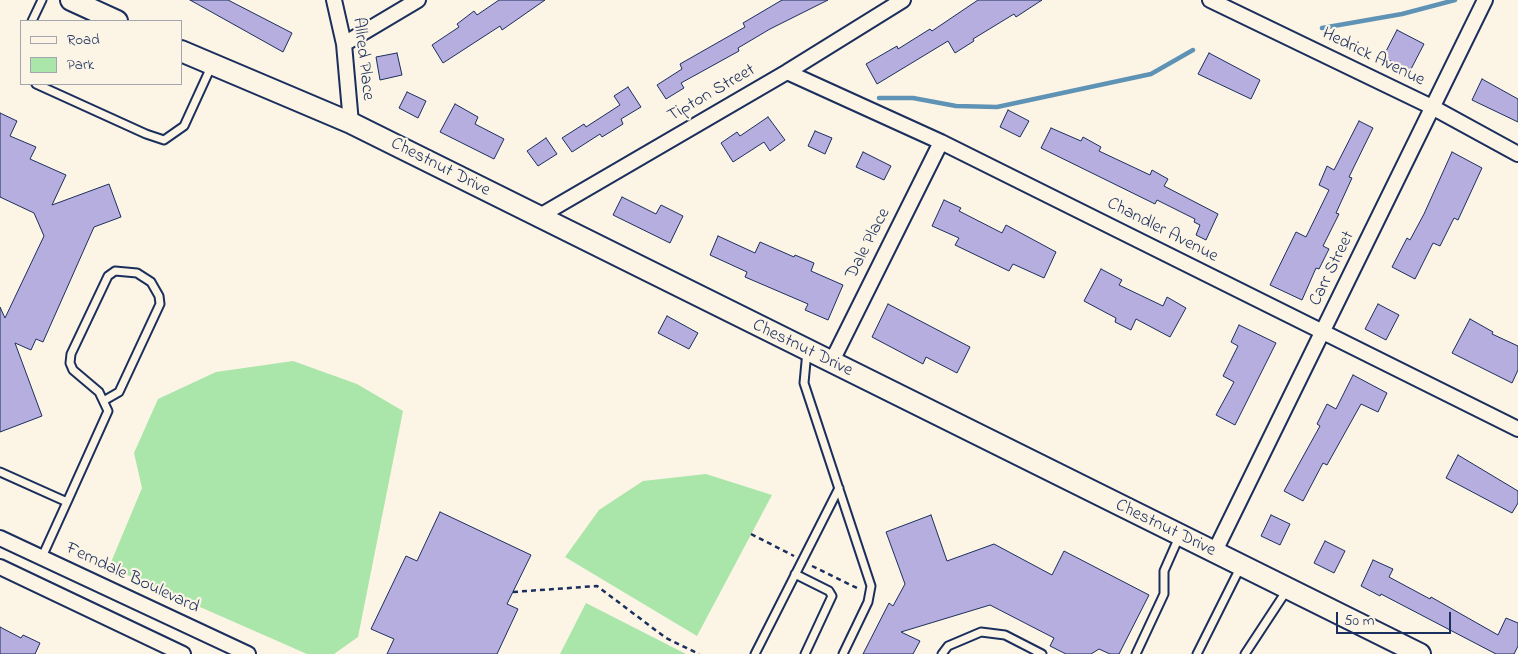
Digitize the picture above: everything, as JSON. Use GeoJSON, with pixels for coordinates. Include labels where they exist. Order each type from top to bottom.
{"type":"FeatureCollection","features":[{"type":"Feature","properties":{"kind":"street"},"geometry":{"type":"LineString","coordinates":[[71,0],[115,20]]}},
{"type":"Feature","properties":{"kind":"street","name":"Allred Place"},"geometry":{"type":"LineString","coordinates":[[334,0],[344,44],[351,124]]}},
{"type":"Feature","properties":{"kind":"street"},"geometry":{"type":"LineString","coordinates":[[344,44],[418,0]]}},
{"type":"Feature","properties":{"kind":"street","name":"Tipton Street"},"geometry":{"type":"LineString","coordinates":[[538,217],[787,72],[903,0]]}},
{"type":"Feature","properties":{"kind":"street","name":"Hedrick Avenue"},"geometry":{"type":"LineString","coordinates":[[1210,0],[1432,107],[1518,154]]}},
{"type":"Feature","properties":{"kind":"street","name":"Carr Street"},"geometry":{"type":"LineString","coordinates":[[1214,553],[1485,0]]}},
{"type":"Feature","properties":{"kind":"street","name":"Chestnut Drive"},"geometry":{"type":"LineString","coordinates":[[182,51],[351,124],[807,352],[1420,654]]}},
{"type":"Feature","properties":{"kind":"street","name":"Chandler Avenue"},"geometry":{"type":"LineString","coordinates":[[787,72],[941,142],[1518,430]]}},
{"type":"Feature","properties":{"kind":"street","name":"Dale Place"},"geometry":{"type":"LineString","coordinates":[[831,363],[941,142]]}},
{"type":"Feature","properties":{"kind":"street","name":"Ferndale Boulevard"},"geometry":{"type":"LineString","coordinates":[[0,538],[248,654]]}},
{"type":"Feature","properties":{"kind":"street"},"geometry":{"type":"LineString","coordinates":[[0,567],[183,654]]}},
{"type":"Feature","properties":{"kind":"lane"},"geometry":{"type":"LineString","coordinates":[[32,20],[42,0]]}},
{"type":"Feature","properties":{"kind":"lane"},"geometry":{"type":"LineString","coordinates":[[38,85],[146,134],[164,140],[184,126],[212,65]]}},
{"type":"Feature","properties":{"kind":"lane"},"geometry":{"type":"LineString","coordinates":[[42,557],[108,411],[105,400],[99,392],[73,370],[70,363],[71,354],[108,276],[115,271],[137,273],[151,282],[159,296],[160,304],[119,392],[105,400]]}},
{"type":"Feature","properties":{"kind":"lane"},"geometry":{"type":"LineString","coordinates":[[807,352],[804,383],[871,586],[868,602],[843,654]]}},
{"type":"Feature","properties":{"kind":"lane"},"geometry":{"type":"LineString","coordinates":[[0,472],[67,502]]}},
{"type":"Feature","properties":{"kind":"lane"},"geometry":{"type":"LineString","coordinates":[[755,654],[839,488]]}},
{"type":"Feature","properties":{"kind":"lane"},"geometry":{"type":"LineString","coordinates":[[1136,654],[1164,594],[1164,570],[1179,536]]}},
{"type":"Feature","properties":{"kind":"lane"},"geometry":{"type":"LineString","coordinates":[[1197,654],[1241,566]]}},
{"type":"Feature","properties":{"kind":"lane"},"geometry":{"type":"LineString","coordinates":[[795,574],[829,591],[832,596],[805,654]]}},
{"type":"Feature","properties":{"kind":"lane"},"geometry":{"type":"LineString","coordinates":[[1245,654],[1288,589]]}},
{"type":"Feature","properties":{"kind":"lane"},"geometry":{"type":"LineString","coordinates":[[942,654],[948,646],[981,632],[1005,635],[1042,654]]}},
{"type":"Feature","properties":{"kind":"path"},"geometry":{"type":"LineString","coordinates":[[513,592],[597,586],[666,638],[700,654]]}},
{"type":"Feature","properties":{"kind":"green space"},"geometry":{"type":"Polygon","coordinates":[[[293,361],[357,384],[403,411],[358,637],[334,654],[307,654],[109,567],[142,488],[134,453],[158,399],[216,372],[293,361]]]}},
{"type":"Feature","properties":{"kind":"green space"},"geometry":{"type":"Polygon","coordinates":[[[706,474],[772,495],[697,636],[565,557],[599,510],[643,481],[706,474]]]}},
{"type":"Feature","properties":{"kind":"green space"},"geometry":{"type":"Polygon","coordinates":[[[586,603],[686,654],[560,654],[586,603]]]}},
{"type":"Feature","properties":{"kind":"building"},"geometry":{"type":"Polygon","coordinates":[[[190,0],[228,0],[292,33],[283,52],[190,0]]]}},
{"type":"Feature","properties":{"kind":"building"},"geometry":{"type":"Polygon","coordinates":[[[499,0],[545,0],[502,30],[500,26],[443,63],[432,45],[459,27],[457,24],[474,11],[477,15],[499,0]]]}},
{"type":"Feature","properties":{"kind":"building"},"geometry":{"type":"Polygon","coordinates":[[[782,0],[828,0],[770,29],[738,48],[739,51],[681,83],[684,88],[666,99],[657,85],[682,69],[680,64],[745,27],[743,23],[782,0]]]}},
{"type":"Feature","properties":{"kind":"building"},"geometry":{"type":"Polygon","coordinates":[[[978,0],[1042,0],[1016,17],[1014,14],[973,39],[974,41],[955,53],[948,41],[877,84],[866,64],[897,46],[898,49],[930,29],[932,31],[978,0]]]}},
{"type":"Feature","properties":{"kind":"building"},"geometry":{"type":"Polygon","coordinates":[[[1397,30],[1424,44],[1410,71],[1383,57],[1397,30]]]}},
{"type":"Feature","properties":{"kind":"building"},"geometry":{"type":"Polygon","coordinates":[[[397,53],[402,75],[380,80],[376,57],[397,53]]]}},
{"type":"Feature","properties":{"kind":"building"},"geometry":{"type":"Polygon","coordinates":[[[1209,53],[1260,80],[1251,99],[1198,74],[1209,53]]]}},
{"type":"Feature","properties":{"kind":"building"},"geometry":{"type":"Polygon","coordinates":[[[1482,79],[1518,99],[1518,122],[1472,100],[1482,79]]]}},
{"type":"Feature","properties":{"kind":"building"},"geometry":{"type":"Polygon","coordinates":[[[628,87],[641,107],[621,119],[623,124],[602,137],[600,134],[572,152],[562,138],[584,124],[586,127],[620,105],[614,96],[628,87]]]}},
{"type":"Feature","properties":{"kind":"building"},"geometry":{"type":"Polygon","coordinates":[[[407,92],[426,101],[418,118],[399,108],[407,92]]]}},
{"type":"Feature","properties":{"kind":"building"},"geometry":{"type":"Polygon","coordinates":[[[455,104],[478,117],[475,124],[504,139],[494,159],[440,132],[455,104]]]}},
{"type":"Feature","properties":{"kind":"building"},"geometry":{"type":"Polygon","coordinates":[[[1008,110],[1029,121],[1020,137],[1000,127],[1008,110]]]}},
{"type":"Feature","properties":{"kind":"building"},"geometry":{"type":"Polygon","coordinates":[[[0,113],[17,121],[10,136],[36,147],[30,159],[66,175],[52,205],[109,184],[121,217],[94,227],[43,342],[36,339],[31,350],[15,343],[42,416],[0,432],[0,307],[5,318],[44,236],[34,213],[0,197],[0,113]]]}},
{"type":"Feature","properties":{"kind":"building"},"geometry":{"type":"Polygon","coordinates":[[[768,117],[785,140],[770,151],[764,142],[733,162],[721,143],[737,132],[740,136],[768,117]]]}},
{"type":"Feature","properties":{"kind":"building"},"geometry":{"type":"Polygon","coordinates":[[[1359,121],[1373,128],[1349,177],[1352,178],[1336,213],[1339,214],[1323,246],[1329,249],[1319,269],[1316,268],[1302,300],[1270,285],[1296,232],[1306,237],[1329,190],[1319,185],[1327,166],[1334,170],[1359,121]]]}},
{"type":"Feature","properties":{"kind":"building"},"geometry":{"type":"Polygon","coordinates":[[[1051,128],[1081,141],[1083,137],[1101,147],[1099,151],[1150,175],[1152,170],[1168,179],[1164,186],[1218,214],[1206,240],[1196,235],[1200,225],[1194,222],[1195,219],[1157,200],[1155,204],[1041,148],[1051,128]]]}},
{"type":"Feature","properties":{"kind":"building"},"geometry":{"type":"Polygon","coordinates":[[[815,131],[832,138],[825,154],[808,146],[815,131]]]}},
{"type":"Feature","properties":{"kind":"building"},"geometry":{"type":"Polygon","coordinates":[[[546,138],[557,154],[538,166],[527,151],[546,138]]]}},
{"type":"Feature","properties":{"kind":"building"},"geometry":{"type":"Polygon","coordinates":[[[863,152],[891,166],[884,180],[856,167],[863,152]]]}},
{"type":"Feature","properties":{"kind":"building"},"geometry":{"type":"Polygon","coordinates":[[[1452,152],[1482,168],[1458,220],[1454,218],[1440,246],[1433,243],[1415,279],[1392,267],[1407,238],[1410,240],[1424,214],[1452,152]]]}},
{"type":"Feature","properties":{"kind":"building"},"geometry":{"type":"Polygon","coordinates":[[[622,197],[656,214],[661,205],[683,216],[670,243],[613,215],[622,197]]]}},
{"type":"Feature","properties":{"kind":"building"},"geometry":{"type":"Polygon","coordinates":[[[944,200],[961,208],[959,211],[1002,233],[1006,225],[1056,252],[1044,278],[1013,264],[1009,271],[955,245],[959,238],[932,226],[944,200]]]}},
{"type":"Feature","properties":{"kind":"building"},"geometry":{"type":"Polygon","coordinates":[[[718,236],[755,253],[760,242],[794,257],[795,255],[814,263],[811,271],[843,285],[828,320],[805,310],[808,304],[745,277],[747,272],[710,255],[718,236]]]}},
{"type":"Feature","properties":{"kind":"building"},"geometry":{"type":"Polygon","coordinates":[[[1101,269],[1122,280],[1119,285],[1163,306],[1167,297],[1186,308],[1170,337],[1136,319],[1131,330],[1115,322],[1116,318],[1084,301],[1101,269]]]}},
{"type":"Feature","properties":{"kind":"building"},"geometry":{"type":"Polygon","coordinates":[[[888,304],[970,347],[957,373],[926,357],[923,364],[872,337],[888,304]]]}},
{"type":"Feature","properties":{"kind":"building"},"geometry":{"type":"Polygon","coordinates":[[[1378,304],[1399,315],[1386,340],[1365,329],[1378,304]]]}},
{"type":"Feature","properties":{"kind":"building"},"geometry":{"type":"Polygon","coordinates":[[[667,316],[698,333],[689,349],[658,333],[667,316]]]}},
{"type":"Feature","properties":{"kind":"building"},"geometry":{"type":"Polygon","coordinates":[[[1470,319],[1493,332],[1492,334],[1518,346],[1518,370],[1512,383],[1452,353],[1470,319]]]}},
{"type":"Feature","properties":{"kind":"building"},"geometry":{"type":"Polygon","coordinates":[[[1239,325],[1276,343],[1235,425],[1216,415],[1234,382],[1223,376],[1238,346],[1231,342],[1239,325]]]}},
{"type":"Feature","properties":{"kind":"building"},"geometry":{"type":"Polygon","coordinates":[[[1353,375],[1387,393],[1378,412],[1361,404],[1327,465],[1323,463],[1303,501],[1284,491],[1320,426],[1317,424],[1327,404],[1336,409],[1353,375]]]}},
{"type":"Feature","properties":{"kind":"building"},"geometry":{"type":"Polygon","coordinates":[[[1458,455],[1518,491],[1518,503],[1512,513],[1446,478],[1458,455]]]}},
{"type":"Feature","properties":{"kind":"building"},"geometry":{"type":"Polygon","coordinates":[[[440,512],[531,555],[507,604],[518,609],[497,654],[387,654],[394,639],[371,629],[406,556],[417,561],[440,512]]]}},
{"type":"Feature","properties":{"kind":"building"},"geometry":{"type":"Polygon","coordinates":[[[931,515],[947,561],[994,544],[1052,575],[1064,551],[1149,595],[1119,654],[1110,654],[1099,649],[1091,654],[1066,654],[1050,646],[1054,638],[990,605],[901,632],[920,641],[913,654],[863,654],[889,603],[893,606],[905,584],[886,532],[931,515]]]}},
{"type":"Feature","properties":{"kind":"building"},"geometry":{"type":"Polygon","coordinates":[[[1271,515],[1290,524],[1280,545],[1261,536],[1271,515]]]}},
{"type":"Feature","properties":{"kind":"building"},"geometry":{"type":"Polygon","coordinates":[[[1325,541],[1345,551],[1334,573],[1314,563],[1325,541]]]}},
{"type":"Feature","properties":{"kind":"building"},"geometry":{"type":"Polygon","coordinates":[[[1373,560],[1393,569],[1389,577],[1430,599],[1431,597],[1498,635],[1506,618],[1518,623],[1518,646],[1514,654],[1496,654],[1381,594],[1380,596],[1361,586],[1373,560]]]}},
{"type":"Feature","properties":{"kind":"building"},"geometry":{"type":"Polygon","coordinates":[[[0,627],[21,638],[23,635],[40,643],[35,654],[0,654],[0,627]]]}},
{"type":"Feature","properties":{"kind":"waterway"},"geometry":{"type":"LineString","coordinates":[[1322,28],[1402,14],[1455,0]]}},
{"type":"Feature","properties":{"kind":"waterway"},"geometry":{"type":"LineString","coordinates":[[879,98],[913,98],[956,106],[997,107],[1151,74],[1193,50]]}}]}
